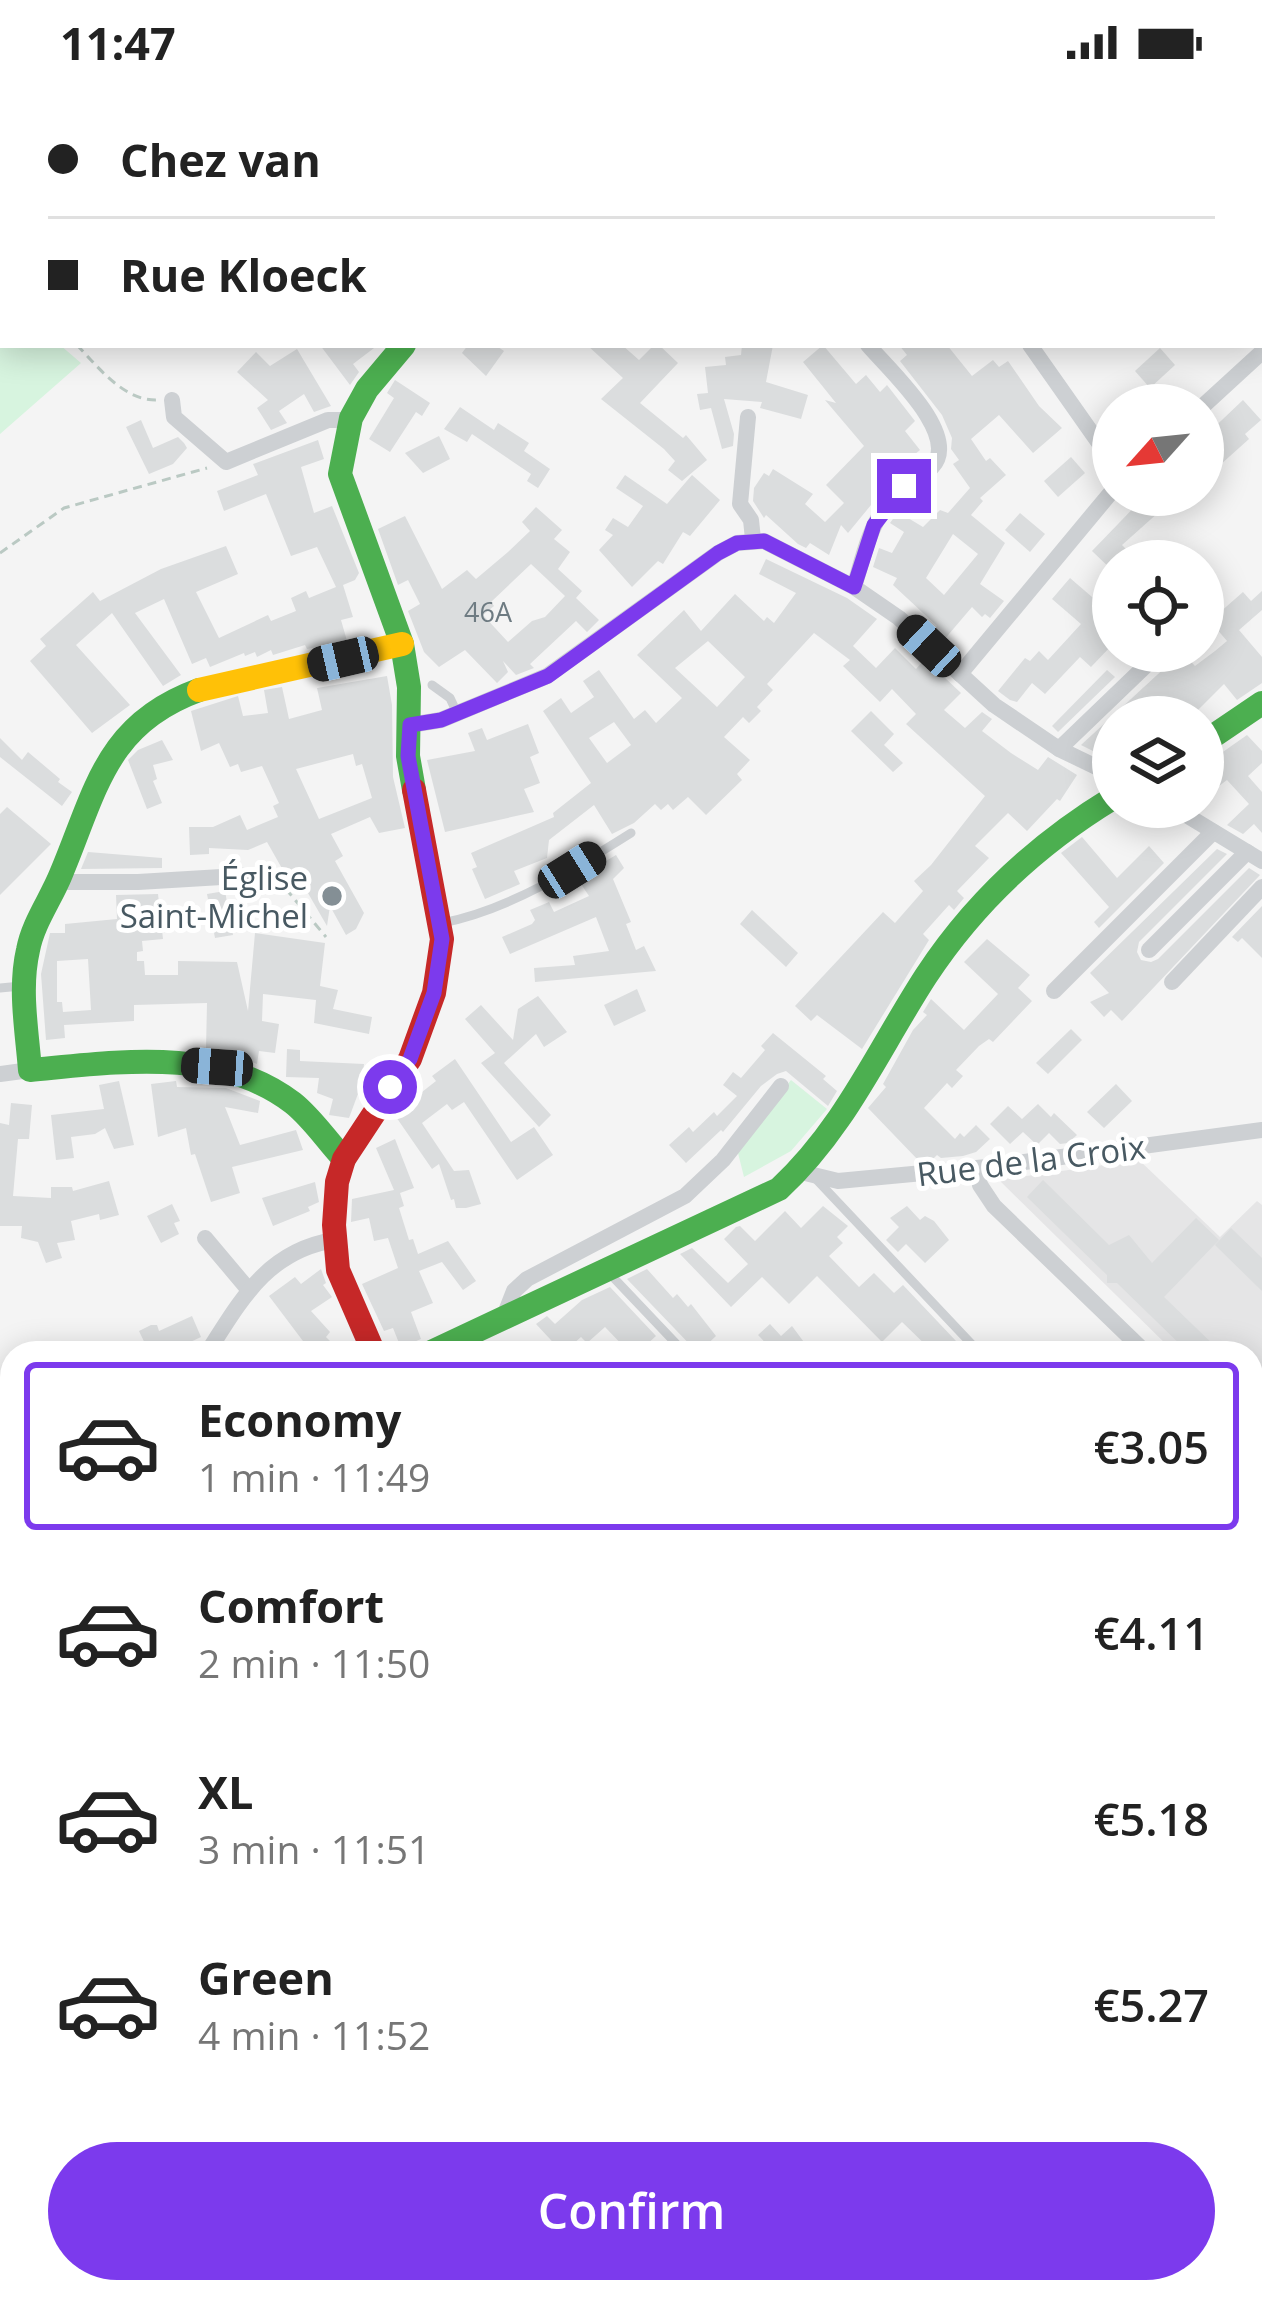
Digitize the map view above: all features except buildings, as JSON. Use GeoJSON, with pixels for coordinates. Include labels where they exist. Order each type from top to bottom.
{"type":"FeatureCollection","features":[{"type":"Feature","properties":{"kind":"street"},"geometry":{"type":"LineString","coordinates":[[369,1341],[338,1270],[334,1240],[337,1182],[344,1159],[410,1059],[434,993],[440,924],[408,756],[410,687],[402,644],[340,474],[347,419],[402,348]]}},
{"type":"Feature","properties":{"kind":"street"},"geometry":{"type":"LineString","coordinates":[[854,587],[884,508],[904,486],[935,465],[940,451],[935,424],[871,348]]}},
{"type":"Feature","properties":{"kind":"street"},"geometry":{"type":"LineString","coordinates":[[1032,348],[1092,433]]}},
{"type":"Feature","properties":{"kind":"street"},"geometry":{"type":"LineString","coordinates":[[1224,387],[1262,352]]}},
{"type":"Feature","properties":{"kind":"street"},"geometry":{"type":"LineString","coordinates":[[172,400],[173,417],[226,462],[328,420],[347,419]]}},
{"type":"Feature","properties":{"kind":"street"},"geometry":{"type":"LineString","coordinates":[[748,417],[740,504],[751,520],[753,539]]}},
{"type":"Feature","properties":{"kind":"street"},"geometry":{"type":"LineString","coordinates":[[960,674],[1092,515]]}},
{"type":"Feature","properties":{"kind":"street"},"geometry":{"type":"LineString","coordinates":[[410,725],[431,723],[548,676],[718,553],[753,539],[854,587],[898,618],[994,705],[1092,764]]}},
{"type":"Feature","properties":{"kind":"street"},"geometry":{"type":"LineString","coordinates":[[30,1070],[26,959],[34,926],[58,882],[96,777],[123,739],[173,700],[209,686],[402,644]]}},
{"type":"Feature","properties":{"kind":"street"},"geometry":{"type":"LineString","coordinates":[[1059,748],[1139,672]]}},
{"type":"Feature","properties":{"kind":"street"},"geometry":{"type":"LineString","coordinates":[[1224,729],[1262,703]]}},
{"type":"Feature","properties":{"kind":"street"},"geometry":{"type":"LineString","coordinates":[[454,1341],[808,1175],[926,977],[1022,866],[1092,811]]}},
{"type":"Feature","properties":{"kind":"street"},"geometry":{"type":"LineString","coordinates":[[1149,950],[1254,857],[1207,828]]}},
{"type":"Feature","properties":{"kind":"street"},"geometry":{"type":"LineString","coordinates":[[1054,991],[1213,832]]}},
{"type":"Feature","properties":{"kind":"street"},"geometry":{"type":"LineString","coordinates":[[58,882],[255,875]]}},
{"type":"Feature","properties":{"kind":"street"},"geometry":{"type":"LineString","coordinates":[[1172,982],[1262,887]]}},
{"type":"Feature","properties":{"kind":"street"},"geometry":{"type":"LineString","coordinates":[[0,1074],[116,1063],[217,1067],[260,1082],[295,1105],[344,1159]]}},
{"type":"Feature","properties":{"kind":"street"},"geometry":{"type":"LineString","coordinates":[[502,1318],[514,1291],[527,1279],[685,1196],[723,1160],[781,1086]]}},
{"type":"Feature","properties":{"kind":"street","name":"Rue de la Croix"},"geometry":{"type":"LineString","coordinates":[[808,1175],[838,1181],[977,1168],[1262,1130]]}},
{"type":"Feature","properties":{"kind":"street"},"geometry":{"type":"LineString","coordinates":[[977,1168],[980,1185],[994,1206],[1134,1341]]}},
{"type":"Feature","properties":{"kind":"street"},"geometry":{"type":"LineString","coordinates":[[206,1238],[248,1289]]}},
{"type":"Feature","properties":{"kind":"street"},"geometry":{"type":"LineString","coordinates":[[215,1341],[248,1289],[283,1258],[334,1240]]}},
{"type":"Feature","properties":{"kind":"lane"},"geometry":{"type":"LineString","coordinates":[[432,685],[450,698],[458,713]]}},
{"type":"Feature","properties":{"kind":"lane"},"geometry":{"type":"LineString","coordinates":[[440,924],[466,919],[572,870],[631,833]]}},
{"type":"Feature","properties":{"kind":"lane"},"geometry":{"type":"LineString","coordinates":[[0,988],[26,986]]}},
{"type":"Feature","properties":{"kind":"lane"},"geometry":{"type":"LineString","coordinates":[[808,1175],[968,1341]]}},
{"type":"Feature","properties":{"kind":"lane"},"geometry":{"type":"LineString","coordinates":[[606,1270],[674,1341]]}},
{"type":"Feature","properties":{"kind":"path"},"geometry":{"type":"LineString","coordinates":[[80,348],[110,379],[143,400],[172,400]]}},
{"type":"Feature","properties":{"kind":"path"},"geometry":{"type":"LineString","coordinates":[[0,553],[64,508],[226,462]]}},
{"type":"Feature","properties":{"kind":"path"},"geometry":{"type":"LineString","coordinates":[[255,875],[280,883],[326,937]]}},
{"type":"Feature","properties":{"kind":"shaded area"},"geometry":{"type":"Polygon","coordinates":[[[1139,1160],[1220,1237],[1257,1201],[1262,1205],[1262,1341],[1163,1341],[999,1180],[1139,1160]]]}},
{"type":"Feature","properties":{"kind":"green space"},"geometry":{"type":"Polygon","coordinates":[[[0,348],[64,348],[81,363],[0,434],[0,348]]]}},
{"type":"Feature","properties":{"kind":"green space"},"geometry":{"type":"Polygon","coordinates":[[[791,1080],[827,1109],[791,1151],[744,1177],[737,1149],[791,1080]]]}},
{"type":"Feature","properties":{"kind":"traffic: fast"},"geometry":{"type":"LineString","coordinates":[[401,348],[367,389],[351,418],[340,474],[402,644],[414,790]]}},
{"type":"Feature","properties":{"kind":"traffic: fast"},"geometry":{"type":"LineString","coordinates":[[199,690],[143,721],[123,741],[95,788],[28,950],[24,995],[30,1070],[166,1062],[233,1073],[293,1103],[344,1159]]}},
{"type":"Feature","properties":{"kind":"traffic: fast"},"geometry":{"type":"LineString","coordinates":[[1224,729],[1262,703]]}},
{"type":"Feature","properties":{"kind":"traffic: fast"},"geometry":{"type":"LineString","coordinates":[[455,1341],[779,1189],[842,1114],[926,976],[965,924],[1034,855],[1092,812]]}},
{"type":"Feature","properties":{"kind":"traffic: slow"},"geometry":{"type":"LineString","coordinates":[[199,690],[402,644]]}},
{"type":"Feature","properties":{"kind":"traffic: jam"},"geometry":{"type":"LineString","coordinates":[[369,1341],[338,1270],[337,1182],[344,1159],[410,1059],[434,993],[442,939],[414,790]]}},
{"type":"Feature","properties":{"kind":"place","name":"Église Saint-Michel"},"geometry":{"type":"Point","coordinates":[332,896]}},
{"type":"Feature","properties":{"kind":"route"},"geometry":{"type":"LineString","coordinates":[[390,1087],[410,1059],[434,993],[442,939],[408,756],[410,725],[441,720],[548,676],[737,543],[764,541],[854,587],[874,525],[904,486]]}}]}
